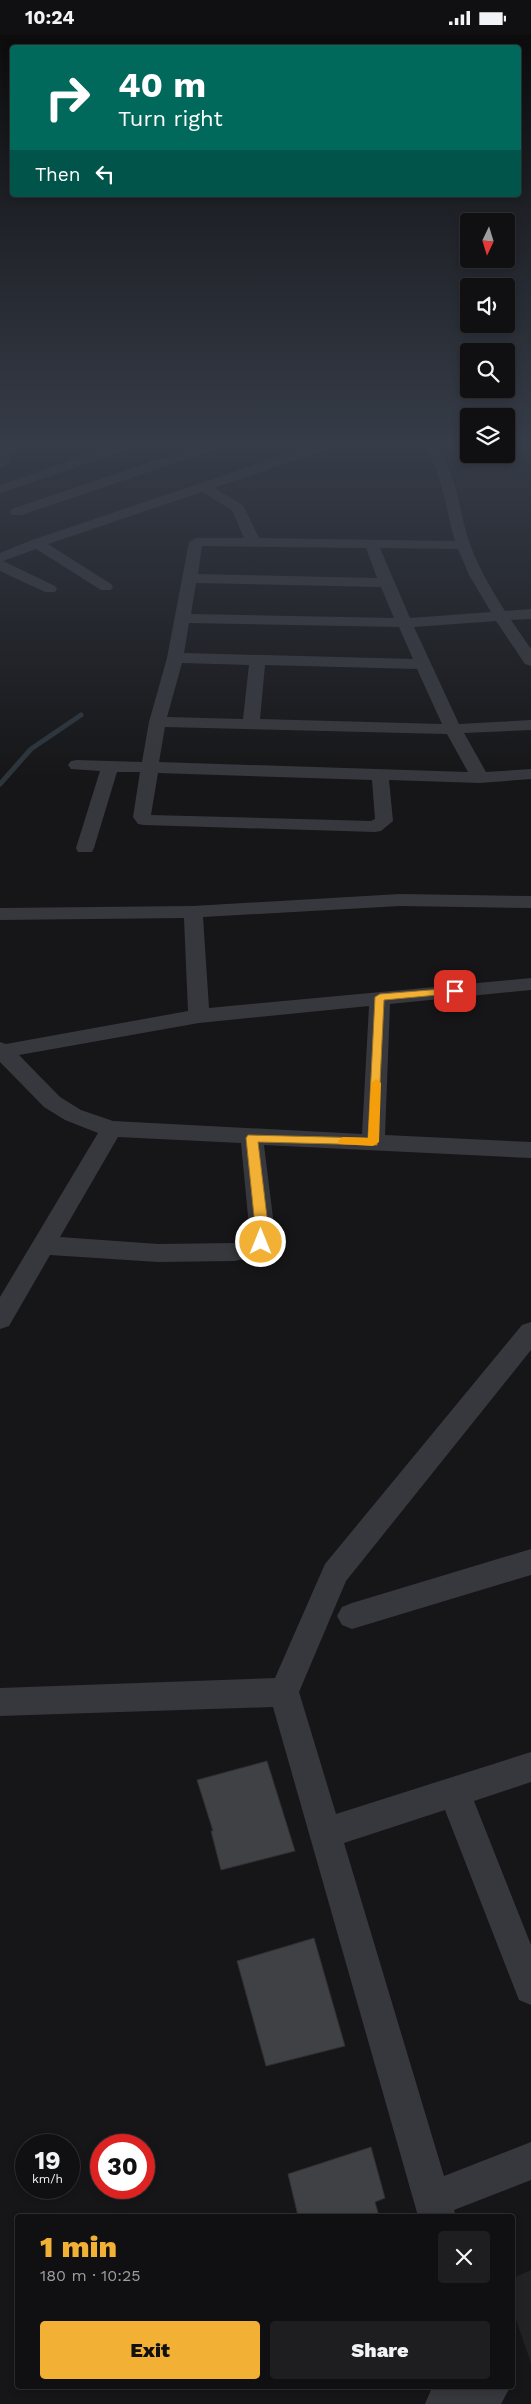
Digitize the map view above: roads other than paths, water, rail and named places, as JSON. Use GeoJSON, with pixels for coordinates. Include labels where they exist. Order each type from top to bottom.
{"type":"FeatureCollection","features":[{"type":"Feature","properties":{"kind":"street"},"geometry":{"type":"LineString","coordinates":[[60,558],[106,587]]}},
{"type":"Feature","properties":{"kind":"street"},"geometry":{"type":"LineString","coordinates":[[193,558],[174,658],[157,722],[142,817],[147,821],[375,827],[384,821],[380,775]]}},
{"type":"Feature","properties":{"kind":"street"},"geometry":{"type":"LineString","coordinates":[[377,558],[386,583],[453,729],[480,778]]}},
{"type":"Feature","properties":{"kind":"street"},"geometry":{"type":"LineString","coordinates":[[470,558],[502,616],[531,661]]}},
{"type":"Feature","properties":{"kind":"street"},"geometry":{"type":"LineString","coordinates":[[0,565],[50,589]]}},
{"type":"Feature","properties":{"kind":"street"},"geometry":{"type":"LineString","coordinates":[[188,578],[386,583]]}},
{"type":"Feature","properties":{"kind":"street"},"geometry":{"type":"LineString","coordinates":[[182,618],[404,623],[531,614]]}},
{"type":"Feature","properties":{"kind":"street"},"geometry":{"type":"LineString","coordinates":[[174,658],[424,664]]}},
{"type":"Feature","properties":{"kind":"street"},"geometry":{"type":"LineString","coordinates":[[252,724],[257,660]]}},
{"type":"Feature","properties":{"kind":"street"},"geometry":{"type":"LineString","coordinates":[[157,722],[453,729],[531,725]]}},
{"type":"Feature","properties":{"kind":"street"},"geometry":{"type":"LineString","coordinates":[[77,765],[150,769],[480,778],[531,774]]}},
{"type":"Feature","properties":{"kind":"street"},"geometry":{"type":"LineString","coordinates":[[85,848],[110,767]]}},
{"type":"Feature","properties":{"kind":"street"},"geometry":{"type":"LineString","coordinates":[[0,914],[193,912],[400,900],[531,902]]}},
{"type":"Feature","properties":{"kind":"street"},"geometry":{"type":"LineString","coordinates":[[193,912],[199,1016]]}},
{"type":"Feature","properties":{"kind":"street"},"geometry":{"type":"LineString","coordinates":[[2,1050],[199,1016],[380,997],[531,984]]}},
{"type":"Feature","properties":{"kind":"street"},"geometry":{"type":"LineString","coordinates":[[373,1142],[380,997]]}},
{"type":"Feature","properties":{"kind":"street"},"geometry":{"type":"LineString","coordinates":[[2,1050],[52,1102],[73,1115],[111,1129],[252,1138],[531,1150]]}},
{"type":"Feature","properties":{"kind":"street"},"geometry":{"type":"LineString","coordinates":[[0,1319],[111,1129]]}},
{"type":"Feature","properties":{"kind":"street"},"geometry":{"type":"LineString","coordinates":[[42,1245],[158,1253],[235,1252],[247,1251],[256,1247],[261,1242],[263,1234],[252,1138]]}},
{"type":"Feature","properties":{"kind":"street"},"geometry":{"type":"LineString","coordinates":[[531,1332],[335,1573],[284,1692],[435,2208],[531,2161]]}},
{"type":"Feature","properties":{"kind":"street"},"geometry":{"type":"LineString","coordinates":[[352,1616],[531,1562]]}},
{"type":"Feature","properties":{"kind":"street"},"geometry":{"type":"LineString","coordinates":[[0,1702],[284,1692]]}},
{"type":"Feature","properties":{"kind":"street"},"geometry":{"type":"LineString","coordinates":[[326,1833],[531,1767]]}},
{"type":"Feature","properties":{"kind":"street"},"geometry":{"type":"LineString","coordinates":[[454,1792],[531,1988]]}},
{"type":"Feature","properties":{"kind":"street"},"geometry":{"type":"LineString","coordinates":[[445,2404],[490,2393]]}},
{"type":"Feature","properties":{"kind":"waterway"},"geometry":{"type":"LineString","coordinates":[[0,784],[31,749],[81,715]]}}]}
